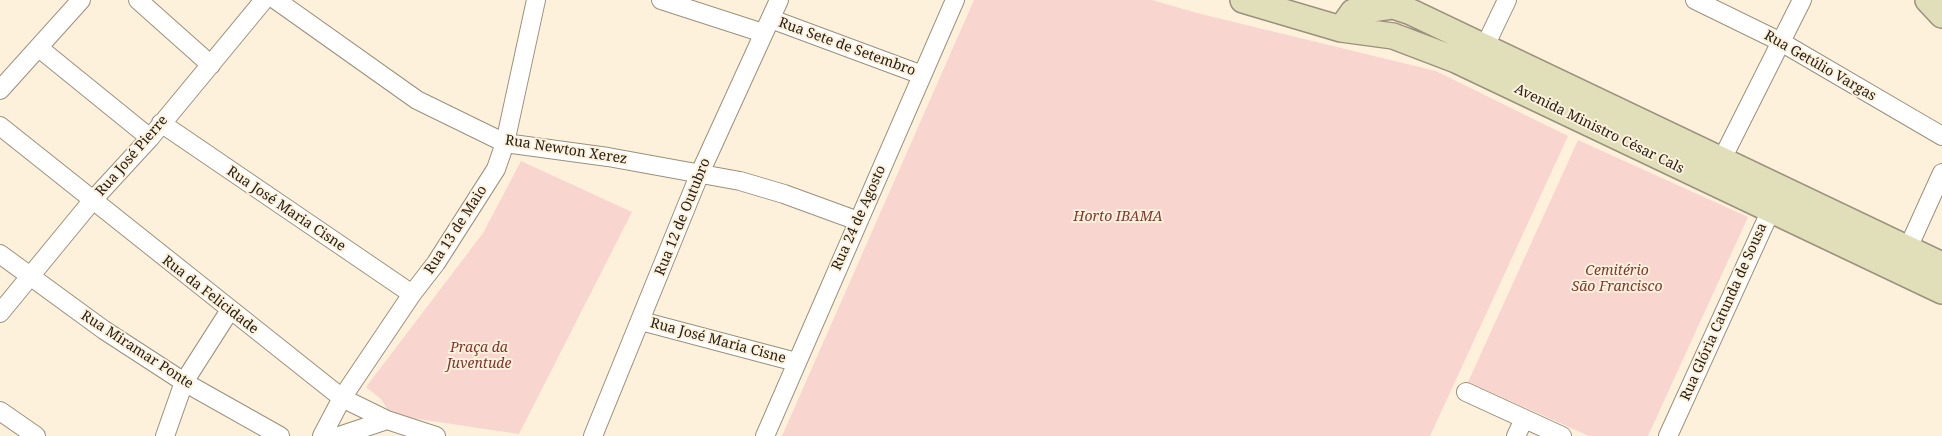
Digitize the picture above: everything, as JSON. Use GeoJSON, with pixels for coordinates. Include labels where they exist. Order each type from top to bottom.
{"type":"FeatureCollection","features":[{"type":"Feature","properties":{"kind":"main road","name":"Avenida Ministro César Cals"},"geometry":{"type":"LineString","coordinates":[[1243,0],[1351,14],[1393,6],[1484,46],[1716,172]]}},
{"type":"Feature","properties":{"kind":"main road"},"geometry":{"type":"LineString","coordinates":[[1928,0],[1942,15]]}},
{"type":"Feature","properties":{"kind":"main road","name":"Avenida Ministro César Cals"},"geometry":{"type":"LineString","coordinates":[[1351,14],[1393,36],[1456,60],[1716,172],[1903,258],[1942,265]]}},
{"type":"Feature","properties":{"kind":"main road","name":"Avenida Ministro César Cals"},"geometry":{"type":"LineString","coordinates":[[1903,258],[1942,291]]}},
{"type":"Feature","properties":{"kind":"street"},"geometry":{"type":"LineString","coordinates":[[0,90],[40,48],[81,0]]}},
{"type":"Feature","properties":{"kind":"street"},"geometry":{"type":"LineString","coordinates":[[138,0],[212,65]]}},
{"type":"Feature","properties":{"kind":"street","name":"Rua José Pierre"},"geometry":{"type":"LineString","coordinates":[[0,313],[32,277],[92,201],[150,138],[212,65],[264,0]]}},
{"type":"Feature","properties":{"kind":"street","name":"Rua Newton Xerez"},"geometry":{"type":"LineString","coordinates":[[276,0],[417,100],[505,143],[700,173],[740,181],[784,194],[858,221]]}},
{"type":"Feature","properties":{"kind":"street","name":"Rua 13 de Maio"},"geometry":{"type":"LineString","coordinates":[[322,436],[342,398],[412,294],[436,263],[496,169],[505,143],[536,0]]}},
{"type":"Feature","properties":{"kind":"street","name":"Rua Sete de Setembro"},"geometry":{"type":"LineString","coordinates":[[662,0],[767,26],[922,75]]}},
{"type":"Feature","properties":{"kind":"street","name":"Rua 12 de Outubro"},"geometry":{"type":"LineString","coordinates":[[593,436],[700,173],[779,0]]}},
{"type":"Feature","properties":{"kind":"street","name":"Rua 24 de Agosto"},"geometry":{"type":"LineString","coordinates":[[765,436],[955,0]]}},
{"type":"Feature","properties":{"kind":"street"},"geometry":{"type":"LineString","coordinates":[[1484,46],[1507,0]]}},
{"type":"Feature","properties":{"kind":"street","name":"Rua Getúlio Vargas"},"geometry":{"type":"LineString","coordinates":[[1695,0],[1781,42],[1942,136]]}},
{"type":"Feature","properties":{"kind":"street"},"geometry":{"type":"LineString","coordinates":[[1716,172],[1802,0]]}},
{"type":"Feature","properties":{"kind":"street"},"geometry":{"type":"LineString","coordinates":[[40,48],[150,138]]}},
{"type":"Feature","properties":{"kind":"street","name":"Rua José Maria Cisne"},"geometry":{"type":"LineString","coordinates":[[162,123],[412,294]]}},
{"type":"Feature","properties":{"kind":"street","name":"Rua da Felicidade"},"geometry":{"type":"LineString","coordinates":[[0,126],[342,398],[387,420],[436,436]]}},
{"type":"Feature","properties":{"kind":"street"},"geometry":{"type":"LineString","coordinates":[[1903,258],[1942,173]]}},
{"type":"Feature","properties":{"kind":"street","name":"Rua Glória Catunda de Sousa"},"geometry":{"type":"LineString","coordinates":[[1668,436],[1775,200]]}},
{"type":"Feature","properties":{"kind":"street","name":"Rua Miramar Ponte"},"geometry":{"type":"LineString","coordinates":[[0,254],[104,330],[184,382],[280,436]]}},
{"type":"Feature","properties":{"kind":"street"},"geometry":{"type":"LineString","coordinates":[[165,436],[184,382],[230,310]]}},
{"type":"Feature","properties":{"kind":"street","name":"Rua José Maria Cisne"},"geometry":{"type":"LineString","coordinates":[[641,321],[796,362]]}},
{"type":"Feature","properties":{"kind":"street"},"geometry":{"type":"LineString","coordinates":[[1466,392],[1562,436]]}},
{"type":"Feature","properties":{"kind":"street"},"geometry":{"type":"LineString","coordinates":[[0,411],[36,436]]}},
{"type":"Feature","properties":{"kind":"street"},"geometry":{"type":"LineString","coordinates":[[1516,436],[1524,419]]}},
{"type":"Feature","properties":{"kind":"street"},"geometry":{"type":"LineString","coordinates":[[339,436],[387,420]]}},
{"type":"Feature","properties":{"kind":"green space","name":"Horto IBAMA"},"geometry":{"type":"Polygon","coordinates":[[[974,0],[1152,0],[1201,14],[1436,71],[1568,136],[1430,436],[782,436],[974,0]]]}},
{"type":"Feature","properties":{"kind":"green space","name":"Cemitério São Francisco"},"geometry":{"type":"Polygon","coordinates":[[[1578,140],[1748,217],[1648,436],[1589,436],[1468,382],[1578,140]]]}},
{"type":"Feature","properties":{"kind":"green space","name":"Praça da Juventude"},"geometry":{"type":"Polygon","coordinates":[[[521,161],[632,212],[519,434],[391,415],[381,399],[366,387],[483,233],[521,161]]]}}]}
